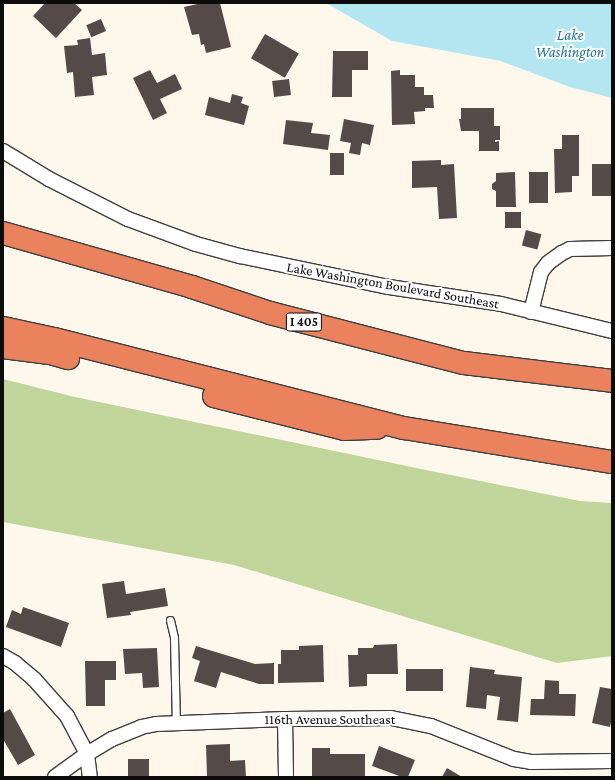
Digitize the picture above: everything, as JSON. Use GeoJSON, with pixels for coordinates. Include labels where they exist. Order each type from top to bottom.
{"type":"FeatureCollection","features":[{"type":"Feature","properties":{"kind":"highway","name":"I 405"},"geometry":{"type":"LineString","coordinates":[[3,233],[192,286],[270,313],[464,363],[612,382]]}},
{"type":"Feature","properties":{"kind":"highway"},"geometry":{"type":"LineString","coordinates":[[3,328],[54,339],[404,428],[612,462]]}},
{"type":"Feature","properties":{"kind":"highway"},"geometry":{"type":"LineString","coordinates":[[3,347],[50,354],[344,429],[404,428]]}},
{"type":"Feature","properties":{"kind":"street","name":"Lake Washington Boulevard Southeast"},"geometry":{"type":"LineString","coordinates":[[3,151],[49,179],[128,219],[196,244],[240,256],[321,274],[390,287],[501,304],[612,331]]}},
{"type":"Feature","properties":{"kind":"street"},"geometry":{"type":"LineString","coordinates":[[531,312],[541,272],[548,263],[570,249],[612,248]]}},
{"type":"Feature","properties":{"kind":"street"},"geometry":{"type":"LineString","coordinates":[[3,656],[15,663],[51,697],[66,716],[86,754],[90,777]]}},
{"type":"Feature","properties":{"kind":"street","name":"116th Avenue Southeast"},"geometry":{"type":"LineString","coordinates":[[55,777],[86,754],[112,739],[141,727],[176,723],[285,719],[392,718],[431,726],[520,760],[531,762],[612,761]]}},
{"type":"Feature","properties":{"kind":"street"},"geometry":{"type":"LineString","coordinates":[[285,719],[286,777]]}},
{"type":"Feature","properties":{"kind":"lane"},"geometry":{"type":"LineString","coordinates":[[170,620],[174,638],[176,723]]}},
{"type":"Feature","properties":{"kind":"green space"},"geometry":{"type":"Polygon","coordinates":[[[3,379],[75,397],[426,470],[580,501],[612,503],[612,656],[557,663],[234,565],[3,522],[3,379]]]}},
{"type":"Feature","properties":{"kind":"water","name":"Lake Washington"},"geometry":{"type":"Polygon","coordinates":[[[326,3],[612,3],[612,98],[570,87],[501,61],[392,41],[326,3]]]}},
{"type":"Feature","properties":{"kind":"building"},"geometry":{"type":"Polygon","coordinates":[[[45,3],[74,3],[82,10],[56,38],[33,16],[45,3]]]}},
{"type":"Feature","properties":{"kind":"building"},"geometry":{"type":"Polygon","coordinates":[[[202,3],[220,3],[231,47],[206,53],[204,44],[201,45],[199,34],[192,35],[184,7],[202,3]]]}},
{"type":"Feature","properties":{"kind":"building"},"geometry":{"type":"Polygon","coordinates":[[[101,19],[106,31],[91,37],[86,25],[101,19]]]}},
{"type":"Feature","properties":{"kind":"building"},"geometry":{"type":"Polygon","coordinates":[[[265,34],[299,54],[285,78],[251,58],[265,34]]]}},
{"type":"Feature","properties":{"kind":"building"},"geometry":{"type":"Polygon","coordinates":[[[90,38],[92,55],[105,53],[107,75],[92,77],[94,95],[75,97],[73,72],[67,73],[64,46],[78,45],[77,40],[90,38]]]}},
{"type":"Feature","properties":{"kind":"building"},"geometry":{"type":"Polygon","coordinates":[[[333,51],[368,51],[368,70],[352,70],[352,97],[332,97],[333,51]]]}},
{"type":"Feature","properties":{"kind":"building"},"geometry":{"type":"Polygon","coordinates":[[[150,70],[157,83],[175,74],[182,89],[160,99],[167,113],[153,120],[133,78],[150,70]]]}},
{"type":"Feature","properties":{"kind":"building"},"geometry":{"type":"Polygon","coordinates":[[[400,70],[400,75],[415,75],[415,87],[424,87],[424,95],[433,95],[434,108],[425,108],[425,111],[414,112],[415,124],[392,125],[391,71],[400,70]]]}},
{"type":"Feature","properties":{"kind":"building"},"geometry":{"type":"Polygon","coordinates":[[[289,79],[291,95],[274,97],[272,81],[289,79]]]}},
{"type":"Feature","properties":{"kind":"building"},"geometry":{"type":"Polygon","coordinates":[[[232,94],[243,97],[241,103],[249,106],[244,125],[205,115],[209,97],[230,103],[232,94]]]}},
{"type":"Feature","properties":{"kind":"building"},"geometry":{"type":"Polygon","coordinates":[[[461,108],[494,108],[494,126],[500,126],[500,140],[495,140],[495,142],[499,141],[499,151],[479,151],[479,131],[461,131],[459,119],[461,119],[461,108]]]}},
{"type":"Feature","properties":{"kind":"building"},"geometry":{"type":"Polygon","coordinates":[[[344,119],[374,125],[370,145],[362,143],[360,155],[349,153],[351,143],[340,141],[344,119]]]}},
{"type":"Feature","properties":{"kind":"building"},"geometry":{"type":"Polygon","coordinates":[[[286,120],[313,123],[311,133],[330,135],[328,150],[283,144],[286,120]]]}},
{"type":"Feature","properties":{"kind":"building"},"geometry":{"type":"Polygon","coordinates":[[[562,135],[579,135],[579,176],[572,176],[572,192],[555,193],[554,149],[562,149],[562,135]]]}},
{"type":"Feature","properties":{"kind":"building"},"geometry":{"type":"Polygon","coordinates":[[[330,153],[344,153],[344,175],[330,175],[330,153]]]}},
{"type":"Feature","properties":{"kind":"building"},"geometry":{"type":"Polygon","coordinates":[[[441,160],[441,165],[454,164],[457,218],[439,219],[437,187],[412,188],[412,161],[441,160]]]}},
{"type":"Feature","properties":{"kind":"building"},"geometry":{"type":"Polygon","coordinates":[[[592,164],[612,164],[612,196],[592,196],[592,164]]]}},
{"type":"Feature","properties":{"kind":"building"},"geometry":{"type":"Polygon","coordinates":[[[515,172],[516,207],[496,207],[496,191],[492,189],[492,184],[496,181],[496,173],[515,172]]]}},
{"type":"Feature","properties":{"kind":"building"},"geometry":{"type":"Polygon","coordinates":[[[529,172],[548,172],[548,203],[529,203],[529,172]]]}},
{"type":"Feature","properties":{"kind":"building"},"geometry":{"type":"Polygon","coordinates":[[[505,212],[521,212],[521,228],[505,228],[505,212]]]}},
{"type":"Feature","properties":{"kind":"building"},"geometry":{"type":"Polygon","coordinates":[[[526,230],[541,234],[537,250],[522,245],[526,230]]]}},
{"type":"Feature","properties":{"kind":"building"},"geometry":{"type":"Polygon","coordinates":[[[124,581],[126,594],[165,588],[168,606],[130,612],[131,615],[107,618],[102,584],[124,581]]]}},
{"type":"Feature","properties":{"kind":"building"},"geometry":{"type":"Polygon","coordinates":[[[23,607],[69,623],[61,647],[6,627],[12,610],[21,614],[23,607]]]}},
{"type":"Feature","properties":{"kind":"building"},"geometry":{"type":"Polygon","coordinates":[[[397,644],[398,674],[367,674],[367,686],[349,687],[348,655],[358,655],[358,648],[373,648],[374,645],[397,644]]]}},
{"type":"Feature","properties":{"kind":"building"},"geometry":{"type":"Polygon","coordinates":[[[323,645],[324,682],[278,683],[278,664],[281,664],[281,650],[299,650],[299,646],[323,645]]]}},
{"type":"Feature","properties":{"kind":"building"},"geometry":{"type":"Polygon","coordinates":[[[196,646],[255,664],[274,663],[274,684],[259,684],[221,672],[216,688],[194,681],[200,661],[192,658],[196,646]]]}},
{"type":"Feature","properties":{"kind":"building"},"geometry":{"type":"Polygon","coordinates":[[[157,648],[159,687],[143,688],[142,673],[125,674],[123,649],[157,648]]]}},
{"type":"Feature","properties":{"kind":"building"},"geometry":{"type":"Polygon","coordinates":[[[85,661],[116,661],[116,680],[105,680],[105,706],[86,706],[85,661]]]}},
{"type":"Feature","properties":{"kind":"building"},"geometry":{"type":"Polygon","coordinates":[[[470,667],[495,670],[494,674],[522,677],[518,722],[497,720],[500,697],[487,695],[486,709],[466,707],[470,667]]]}},
{"type":"Feature","properties":{"kind":"building"},"geometry":{"type":"Polygon","coordinates":[[[406,669],[443,669],[443,691],[406,691],[406,669]]]}},
{"type":"Feature","properties":{"kind":"building"},"geometry":{"type":"Polygon","coordinates":[[[545,680],[559,681],[559,694],[576,694],[575,716],[530,715],[531,699],[544,699],[545,680]]]}},
{"type":"Feature","properties":{"kind":"building"},"geometry":{"type":"Polygon","coordinates":[[[600,687],[612,689],[612,717],[610,727],[592,723],[600,687]]]}},
{"type":"Feature","properties":{"kind":"building"},"geometry":{"type":"Polygon","coordinates":[[[10,709],[35,755],[18,765],[3,739],[3,713],[10,709]]]}},
{"type":"Feature","properties":{"kind":"building"},"geometry":{"type":"Polygon","coordinates":[[[230,744],[230,761],[245,760],[246,777],[207,777],[206,745],[230,744]]]}},
{"type":"Feature","properties":{"kind":"building"},"geometry":{"type":"Polygon","coordinates":[[[379,746],[415,760],[408,777],[402,777],[372,766],[379,746]]]}},
{"type":"Feature","properties":{"kind":"building"},"geometry":{"type":"Polygon","coordinates":[[[312,748],[330,748],[330,754],[365,754],[365,777],[312,777],[312,748]]]}},
{"type":"Feature","properties":{"kind":"building"},"geometry":{"type":"Polygon","coordinates":[[[128,759],[149,759],[149,777],[128,777],[128,759]]]}},
{"type":"Feature","properties":{"kind":"building"},"geometry":{"type":"Polygon","coordinates":[[[447,768],[462,777],[442,777],[447,768]]]}}]}
